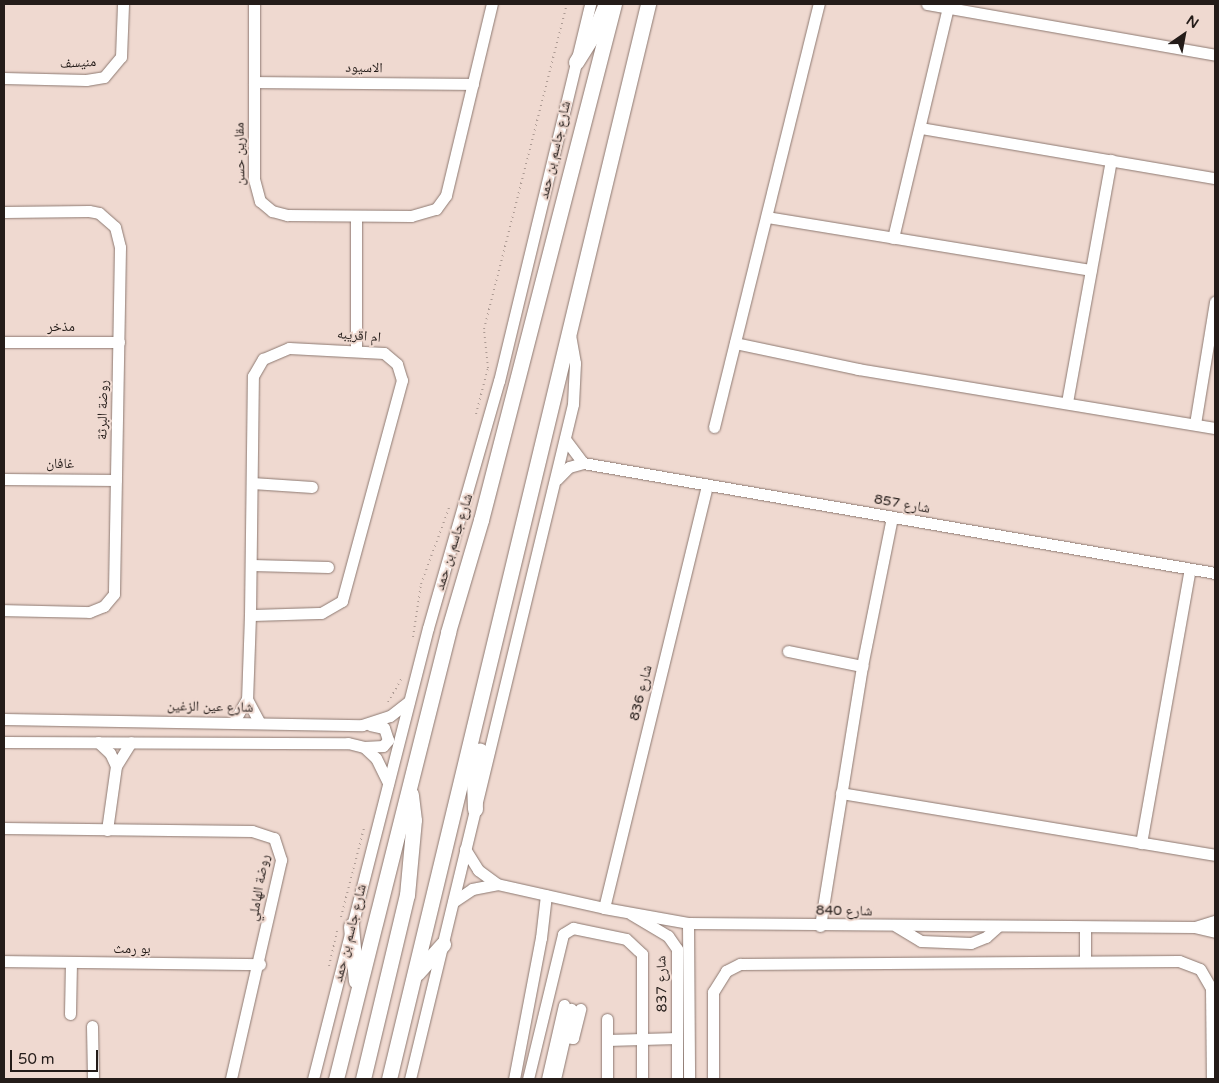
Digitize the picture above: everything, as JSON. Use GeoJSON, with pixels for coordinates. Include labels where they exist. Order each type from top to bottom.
{"type":"FeatureCollection","features":[{"type":"Feature","properties":{"kind":"main road"},"geometry":{"type":"LineString","coordinates":[[576,62],[594,33],[606,4]]}},
{"type":"Feature","properties":{"kind":"main road","name":"شارع جاسم بن حمد"},"geometry":{"type":"LineString","coordinates":[[336,1079],[410,782],[614,4]]}},
{"type":"Feature","properties":{"kind":"main road"},"geometry":{"type":"LineString","coordinates":[[389,1079],[570,336],[648,4]]}},
{"type":"Feature","properties":{"kind":"main road"},"geometry":{"type":"LineString","coordinates":[[475,809],[474,781],[482,741],[478,716]]}},
{"type":"Feature","properties":{"kind":"main road"},"geometry":{"type":"LineString","coordinates":[[363,1079],[407,896],[414,820],[410,782]]}},
{"type":"Feature","properties":{"kind":"main road"},"geometry":{"type":"LineString","coordinates":[[351,926],[357,990]]}},
{"type":"Feature","properties":{"kind":"main road"},"geometry":{"type":"LineString","coordinates":[[414,976],[443,944]]}},
{"type":"Feature","properties":{"kind":"street","name":"منيسف"},"geometry":{"type":"LineString","coordinates":[[4,78],[86,80],[104,77],[111,72],[120,57],[123,4]]}},
{"type":"Feature","properties":{"kind":"street","name":"مقارين حسن"},"geometry":{"type":"LineString","coordinates":[[254,4],[254,179],[260,201],[279,214],[356,216],[420,216],[442,203],[449,187],[492,4]]}},
{"type":"Feature","properties":{"kind":"street","name":"شارع جاسم بن حمد"},"geometry":{"type":"LineString","coordinates":[[313,1079],[409,701],[499,382],[590,4]]}},
{"type":"Feature","properties":{"kind":"street"},"geometry":{"type":"LineString","coordinates":[[714,427],[819,4]]}},
{"type":"Feature","properties":{"kind":"street"},"geometry":{"type":"LineString","coordinates":[[927,4],[1215,55]]}},
{"type":"Feature","properties":{"kind":"street"},"geometry":{"type":"LineString","coordinates":[[893,238],[921,128],[948,8]]}},
{"type":"Feature","properties":{"kind":"street","name":"الاسيود"},"geometry":{"type":"LineString","coordinates":[[254,82],[473,84]]}},
{"type":"Feature","properties":{"kind":"street"},"geometry":{"type":"LineString","coordinates":[[921,128],[1215,178]]}},
{"type":"Feature","properties":{"kind":"street"},"geometry":{"type":"LineString","coordinates":[[1066,402],[1111,160]]}},
{"type":"Feature","properties":{"kind":"street","name":"روضة البرثة"},"geometry":{"type":"LineString","coordinates":[[4,212],[89,211],[108,219],[119,237],[116,586],[110,600],[89,612],[4,610]]}},
{"type":"Feature","properties":{"kind":"street"},"geometry":{"type":"LineString","coordinates":[[356,216],[356,349]]}},
{"type":"Feature","properties":{"kind":"street"},"geometry":{"type":"LineString","coordinates":[[767,217],[1091,270]]}},
{"type":"Feature","properties":{"kind":"street"},"geometry":{"type":"LineString","coordinates":[[1194,424],[1215,302]]}},
{"type":"Feature","properties":{"kind":"street"},"geometry":{"type":"LineString","coordinates":[[410,1079],[565,439],[576,377],[570,336]]}},
{"type":"Feature","properties":{"kind":"street","name":"مذخر"},"geometry":{"type":"LineString","coordinates":[[4,342],[119,342]]}},
{"type":"Feature","properties":{"kind":"street"},"geometry":{"type":"LineString","coordinates":[[735,343],[858,369],[1215,428]]}},
{"type":"Feature","properties":{"kind":"street","name":"ام اقريبه"},"geometry":{"type":"LineString","coordinates":[[233,723],[247,699],[250,615],[252,565],[252,385],[263,359],[289,348],[356,349],[384,352],[392,357],[397,364],[402,380],[346,593],[336,607],[321,614],[250,615]]}},
{"type":"Feature","properties":{"kind":"street"},"geometry":{"type":"LineString","coordinates":[[555,481],[570,467],[583,464],[565,439]]}},
{"type":"Feature","properties":{"kind":"street","name":"شارع 857"},"geometry":{"type":"LineString","coordinates":[[583,464],[1215,573]]}},
{"type":"Feature","properties":{"kind":"street","name":"غافان"},"geometry":{"type":"LineString","coordinates":[[4,479],[116,480]]}},
{"type":"Feature","properties":{"kind":"street"},"geometry":{"type":"LineString","coordinates":[[252,484],[312,487]]}},
{"type":"Feature","properties":{"kind":"street","name":"شارع 836"},"geometry":{"type":"LineString","coordinates":[[604,908],[707,485]]}},
{"type":"Feature","properties":{"kind":"street"},"geometry":{"type":"LineString","coordinates":[[820,926],[862,666],[892,517]]}},
{"type":"Feature","properties":{"kind":"street"},"geometry":{"type":"LineString","coordinates":[[252,565],[328,567]]}},
{"type":"Feature","properties":{"kind":"street"},"geometry":{"type":"LineString","coordinates":[[1141,843],[1190,569]]}},
{"type":"Feature","properties":{"kind":"street"},"geometry":{"type":"LineString","coordinates":[[788,651],[862,666]]}},
{"type":"Feature","properties":{"kind":"street"},"geometry":{"type":"LineString","coordinates":[[247,699],[260,723]]}},
{"type":"Feature","properties":{"kind":"street","name":"شارع عين الزغين"},"geometry":{"type":"LineString","coordinates":[[4,719],[367,724],[390,716],[409,701]]}},
{"type":"Feature","properties":{"kind":"street"},"geometry":{"type":"LineString","coordinates":[[4,742],[279,742],[364,747],[383,746],[388,740],[384,728],[367,724]]}},
{"type":"Feature","properties":{"kind":"street"},"geometry":{"type":"LineString","coordinates":[[98,742],[110,753],[116,766]]}},
{"type":"Feature","properties":{"kind":"street"},"geometry":{"type":"LineString","coordinates":[[107,830],[116,766],[132,742]]}},
{"type":"Feature","properties":{"kind":"street"},"geometry":{"type":"LineString","coordinates":[[364,747],[382,765],[388,783]]}},
{"type":"Feature","properties":{"kind":"street"},"geometry":{"type":"LineString","coordinates":[[841,793],[1215,855]]}},
{"type":"Feature","properties":{"kind":"street","name":"روضة الهاملي"},"geometry":{"type":"LineString","coordinates":[[4,828],[252,831],[274,838],[282,860],[260,964],[231,1079]]}},
{"type":"Feature","properties":{"kind":"street","name":"شارع 840"},"geometry":{"type":"LineString","coordinates":[[465,849],[478,870],[497,884],[604,908],[688,923],[820,926],[1194,927],[1215,932]]}},
{"type":"Feature","properties":{"kind":"street","name":"شارع 840"},"geometry":{"type":"LineString","coordinates":[[453,902],[472,889],[497,884]]}},
{"type":"Feature","properties":{"kind":"street"},"geometry":{"type":"LineString","coordinates":[[514,1079],[541,938],[546,895]]}},
{"type":"Feature","properties":{"kind":"street","name":"شارع 837"},"geometry":{"type":"LineString","coordinates":[[629,913],[668,936],[677,949],[677,1079]]}},
{"type":"Feature","properties":{"kind":"street","name":"شارع 840"},"geometry":{"type":"LineString","coordinates":[[1194,927],[1215,921]]}},
{"type":"Feature","properties":{"kind":"street","name":"شارع 837"},"geometry":{"type":"LineString","coordinates":[[688,923],[689,1079]]}},
{"type":"Feature","properties":{"kind":"street"},"geometry":{"type":"LineString","coordinates":[[896,926],[921,941],[971,943],[986,937],[997,926]]}},
{"type":"Feature","properties":{"kind":"street"},"geometry":{"type":"LineString","coordinates":[[1085,927],[1085,961]]}},
{"type":"Feature","properties":{"kind":"street"},"geometry":{"type":"LineString","coordinates":[[528,1079],[563,934],[573,928],[626,939],[639,949],[644,965],[642,1079]]}},
{"type":"Feature","properties":{"kind":"street"},"geometry":{"type":"LineString","coordinates":[[971,943],[972,962]]}},
{"type":"Feature","properties":{"kind":"street","name":"بو رمث"},"geometry":{"type":"LineString","coordinates":[[4,961],[71,964],[260,964]]}},
{"type":"Feature","properties":{"kind":"street"},"geometry":{"type":"LineString","coordinates":[[712,1079],[713,992],[720,977],[732,967],[748,963],[1179,961],[1200,969],[1211,988],[1213,1073]]}},
{"type":"Feature","properties":{"kind":"street"},"geometry":{"type":"LineString","coordinates":[[70,1014],[71,964]]}},
{"type":"Feature","properties":{"kind":"street"},"geometry":{"type":"LineString","coordinates":[[540,1030],[560,1037],[575,1036],[572,1008],[560,1037],[547,1079]]}},
{"type":"Feature","properties":{"kind":"street"},"geometry":{"type":"LineString","coordinates":[[607,1019],[607,1079]]}},
{"type":"Feature","properties":{"kind":"street"},"geometry":{"type":"LineString","coordinates":[[92,1026],[93,1079]]}},
{"type":"Feature","properties":{"kind":"street"},"geometry":{"type":"LineString","coordinates":[[555,1079],[560,1037]]}},
{"type":"Feature","properties":{"kind":"street"},"geometry":{"type":"LineString","coordinates":[[607,1040],[677,1038]]}},
{"type":"Feature","properties":{"kind":"path"},"geometry":{"type":"LineString","coordinates":[[476,416],[488,368],[484,329],[567,4]]}},
{"type":"Feature","properties":{"kind":"path"},"geometry":{"type":"LineString","coordinates":[[411,643],[421,584],[453,496]]}},
{"type":"Feature","properties":{"kind":"path"},"geometry":{"type":"LineString","coordinates":[[381,707],[394,694],[404,674]]}},
{"type":"Feature","properties":{"kind":"path"},"geometry":{"type":"LineString","coordinates":[[327,972],[360,837],[366,824]]}}]}
